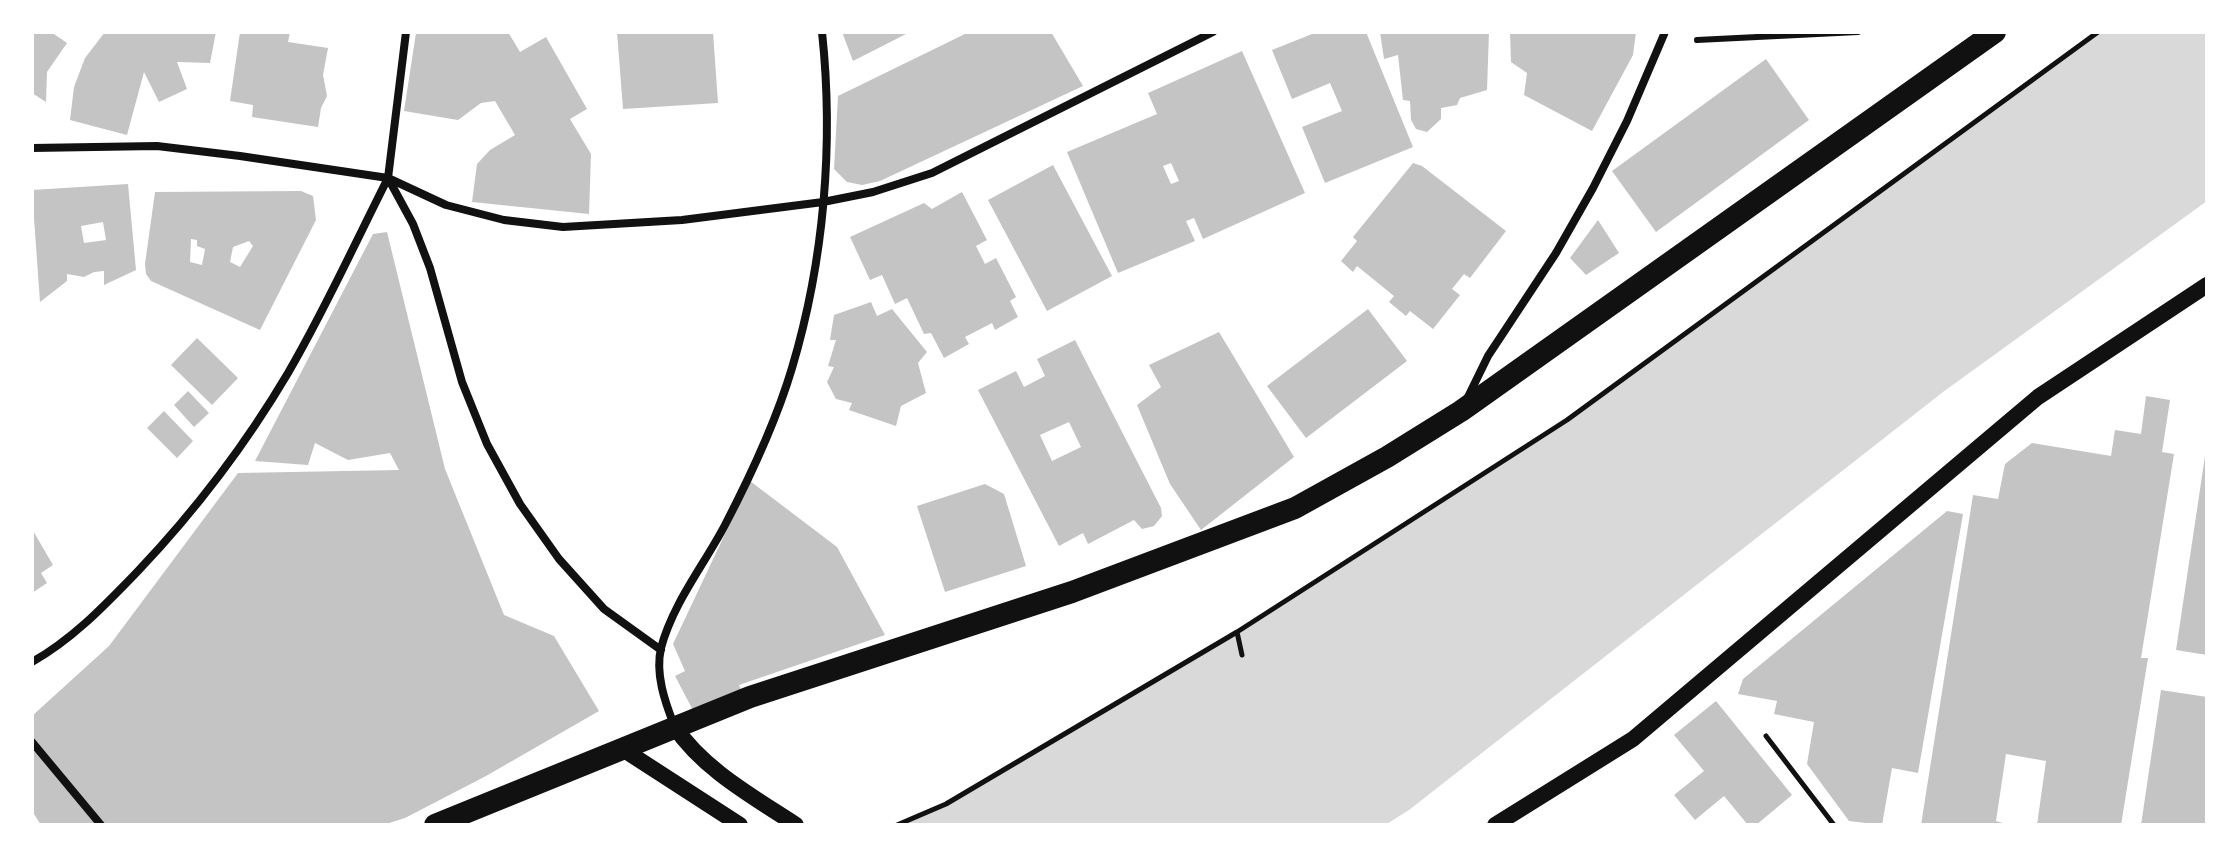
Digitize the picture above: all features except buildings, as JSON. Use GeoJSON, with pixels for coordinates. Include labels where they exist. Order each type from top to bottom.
{"type":"FeatureCollection","features":[{"type":"Feature","properties":{"kind":"highway"},"geometry":{"type":"LineString","coordinates":[[435,825],[674,726],[844,665],[1086,587],[1295,508],[1461,411],[1995,32]]}},
{"type":"Feature","properties":{"kind":"main road"},"geometry":{"type":"LineString","coordinates":[[1495,825],[1633,739],[2038,397],[2207,285]]}},
{"type":"Feature","properties":{"kind":"main road"},"geometry":{"type":"LineString","coordinates":[[674,726],[698,756],[796,825]]}},
{"type":"Feature","properties":{"kind":"main road"},"geometry":{"type":"LineString","coordinates":[[621,748],[740,825]]}},
{"type":"Feature","properties":{"kind":"street"},"geometry":{"type":"LineString","coordinates":[[32,662],[102,609],[133,576],[201,497],[247,437],[288,374],[388,178],[406,32]]}},
{"type":"Feature","properties":{"kind":"street"},"geometry":{"type":"LineString","coordinates":[[674,726],[660,676],[661,650],[676,612],[725,525],[786,386],[814,283],[828,139],[822,32]]}},
{"type":"Feature","properties":{"kind":"street"},"geometry":{"type":"LineString","coordinates":[[32,148],[157,146],[388,178],[446,205],[504,220],[563,227],[682,220],[823,202],[873,192],[932,173],[1213,32]]}},
{"type":"Feature","properties":{"kind":"street"},"geometry":{"type":"LineString","coordinates":[[1461,411],[1488,356],[1556,253],[1593,188],[1627,121],[1665,32]]}},
{"type":"Feature","properties":{"kind":"street"},"geometry":{"type":"LineString","coordinates":[[388,178],[413,224],[430,268],[462,382],[487,444],[520,504],[559,559],[604,609],[661,650]]}},
{"type":"Feature","properties":{"kind":"street"},"geometry":{"type":"LineString","coordinates":[[32,742],[101,825]]}},
{"type":"Feature","properties":{"kind":"lane"},"geometry":{"type":"LineString","coordinates":[[1697,40],[1731,35],[1858,32]]}},
{"type":"Feature","properties":{"kind":"path"},"geometry":{"type":"LineString","coordinates":[[897,825],[946,804],[1237,632],[1567,420],[2098,32]]}},
{"type":"Feature","properties":{"kind":"path"},"geometry":{"type":"LineString","coordinates":[[1237,632],[1242,655]]}},
{"type":"Feature","properties":{"kind":"path"},"geometry":{"type":"LineString","coordinates":[[1766,736],[1834,825]]}},
{"type":"Feature","properties":{"kind":"shaded area"},"geometry":{"type":"Polygon","coordinates":[[[2098,32],[2207,32],[2207,201],[1943,392],[1409,810],[1385,825],[897,825],[946,804],[1237,632],[1567,420],[2098,32]]]}}]}
